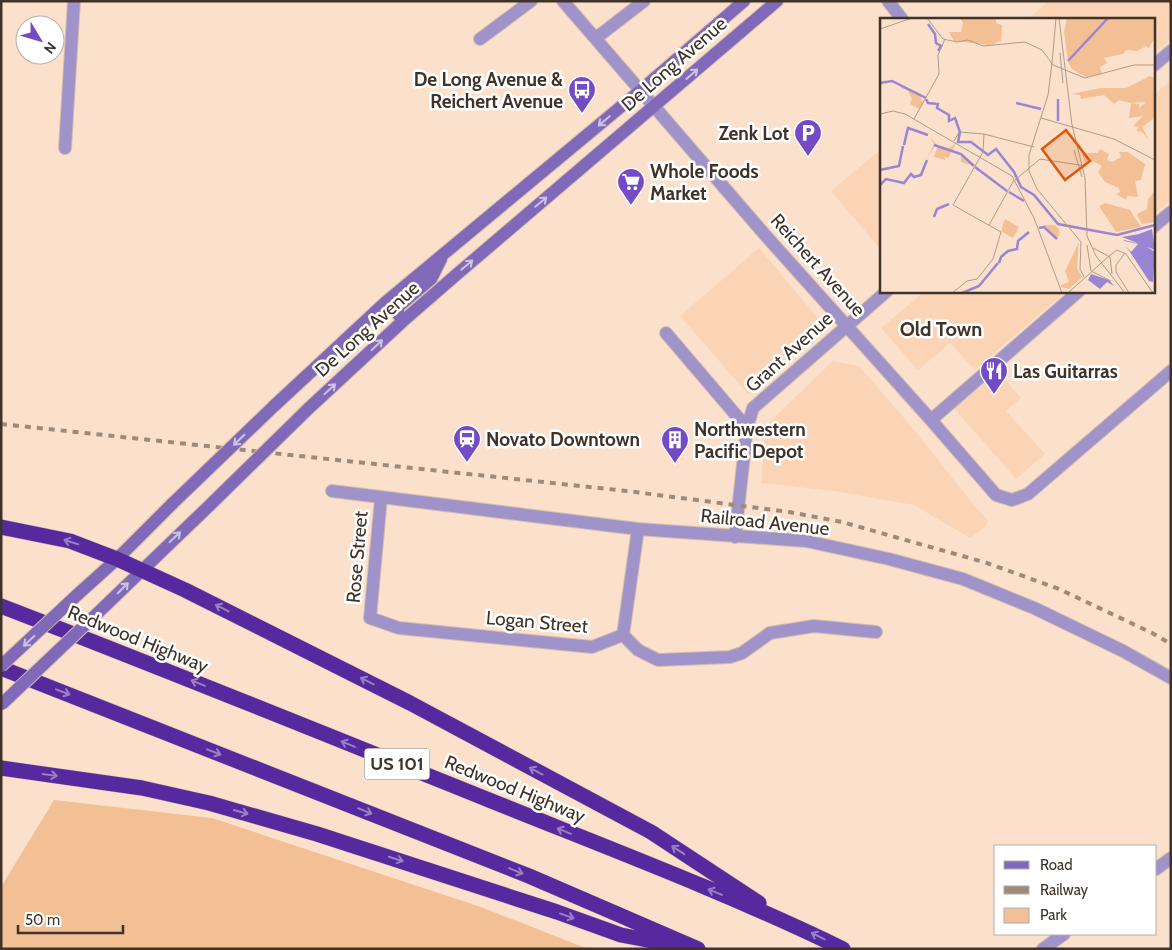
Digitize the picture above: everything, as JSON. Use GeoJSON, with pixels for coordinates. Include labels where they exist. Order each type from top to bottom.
{"type":"FeatureCollection","features":[{"type":"Feature","properties":{"kind":"highway"},"geometry":{"type":"LineString","coordinates":[[1,527],[70,541],[117,559],[185,590],[410,703],[651,832],[792,924]]}},
{"type":"Feature","properties":{"kind":"highway","name":"Redwood Highway"},"geometry":{"type":"LineString","coordinates":[[1,606],[620,853],[792,924],[843,949]]}},
{"type":"Feature","properties":{"kind":"highway"},"geometry":{"type":"LineString","coordinates":[[1,667],[529,876],[698,949]]}},
{"type":"Feature","properties":{"kind":"highway"},"geometry":{"type":"LineString","coordinates":[[1,768],[142,788],[209,803],[326,836],[621,935],[693,949]]}},
{"type":"Feature","properties":{"kind":"main road","name":"De Long Avenue"},"geometry":{"type":"LineString","coordinates":[[1,667],[117,559],[274,406],[387,301],[641,90],[744,1]]}},
{"type":"Feature","properties":{"kind":"main road","name":"De Long Avenue"},"geometry":{"type":"LineString","coordinates":[[2,705],[308,409],[403,321],[776,1]]}},
{"type":"Feature","properties":{"kind":"main road"},"geometry":{"type":"LineString","coordinates":[[403,321],[398,314],[398,307],[431,279],[445,252]]}},
{"type":"Feature","properties":{"kind":"street"},"geometry":{"type":"LineString","coordinates":[[65,148],[74,1]]}},
{"type":"Feature","properties":{"kind":"street"},"geometry":{"type":"LineString","coordinates":[[480,39],[531,1]]}},
{"type":"Feature","properties":{"kind":"street","name":"Reichert Avenue"},"geometry":{"type":"LineString","coordinates":[[564,1],[766,236],[931,420],[992,492],[1000,498],[1012,500],[1028,494],[1171,371]]}},
{"type":"Feature","properties":{"kind":"street"},"geometry":{"type":"LineString","coordinates":[[596,38],[644,1]]}},
{"type":"Feature","properties":{"kind":"street"},"geometry":{"type":"LineString","coordinates":[[888,1],[901,18]]}},
{"type":"Feature","properties":{"kind":"street"},"geometry":{"type":"LineString","coordinates":[[1154,65],[1171,51]]}},
{"type":"Feature","properties":{"kind":"street"},"geometry":{"type":"LineString","coordinates":[[1154,226],[1171,212]]}},
{"type":"Feature","properties":{"kind":"street","name":"Grant Avenue"},"geometry":{"type":"LineString","coordinates":[[747,428],[753,408],[887,292]]}},
{"type":"Feature","properties":{"kind":"street"},"geometry":{"type":"LineString","coordinates":[[931,420],[1078,292]]}},
{"type":"Feature","properties":{"kind":"street"},"geometry":{"type":"LineString","coordinates":[[666,333],[747,428],[735,537]]}},
{"type":"Feature","properties":{"kind":"street","name":"Railroad Avenue"},"geometry":{"type":"LineString","coordinates":[[332,491],[638,529],[806,541],[890,559],[963,579],[1034,608],[1123,651],[1171,678]]}},
{"type":"Feature","properties":{"kind":"street","name":"Rose Street"},"geometry":{"type":"LineString","coordinates":[[370,618],[381,498]]}},
{"type":"Feature","properties":{"kind":"street"},"geometry":{"type":"LineString","coordinates":[[638,529],[623,635],[638,650],[658,660],[730,657],[742,653],[770,633],[814,626],[876,632]]}},
{"type":"Feature","properties":{"kind":"street","name":"Logan Street"},"geometry":{"type":"LineString","coordinates":[[370,618],[399,628],[592,647],[623,635]]}},
{"type":"Feature","properties":{"kind":"street"},"geometry":{"type":"LineString","coordinates":[[1157,868],[1171,858]]}},
{"type":"Feature","properties":{"kind":"street"},"geometry":{"type":"LineString","coordinates":[[1043,949],[1063,935]]}},
{"type":"Feature","properties":{"kind":"shaded area"},"geometry":{"type":"Polygon","coordinates":[[[1048,1],[1171,1],[1171,39],[1154,53],[1154,18],[1029,18],[1048,1]]]}},
{"type":"Feature","properties":{"kind":"shaded area"},"geometry":{"type":"Polygon","coordinates":[[[1171,80],[1171,200],[1154,214],[1154,95],[1171,80]]]}},
{"type":"Feature","properties":{"kind":"shaded area"},"geometry":{"type":"Polygon","coordinates":[[[880,150],[880,249],[831,191],[880,150]]]}},
{"type":"Feature","properties":{"kind":"shaded area"},"geometry":{"type":"Polygon","coordinates":[[[759,248],[826,328],[748,394],[680,316],[759,248]]]}},
{"type":"Feature","properties":{"kind":"shaded area"},"geometry":{"type":"Polygon","coordinates":[[[924,292],[1065,292],[975,370],[950,343],[918,370],[881,328],[924,292]]]}},
{"type":"Feature","properties":{"kind":"shaded area"},"geometry":{"type":"Polygon","coordinates":[[[833,361],[859,366],[911,426],[988,521],[985,527],[970,538],[914,505],[833,491],[761,483],[766,425],[833,361]]]}},
{"type":"Feature","properties":{"kind":"shaded area"},"geometry":{"type":"Polygon","coordinates":[[[996,369],[1021,398],[1006,411],[1045,454],[1016,479],[952,406],[996,369]]]}},
{"type":"Feature","properties":{"kind":"green space"},"geometry":{"type":"Polygon","coordinates":[[[54,800],[212,818],[481,907],[588,949],[1,949],[1,887],[54,800]]]}},
{"type":"Feature","properties":{"kind":"railway"},"geometry":{"type":"LineString","coordinates":[[1,424],[627,491],[789,512],[842,522],[987,563],[1059,589],[1171,644]]}},
{"type":"Feature","properties":{"kind":"place","name":"De Long Avenue & Reichert Avenue"},"geometry":{"type":"Point","coordinates":[582,114]}},
{"type":"Feature","properties":{"kind":"place","name":"Zenk Lot"},"geometry":{"type":"Point","coordinates":[808,157]}},
{"type":"Feature","properties":{"kind":"place","name":"Whole Foods Market"},"geometry":{"type":"Point","coordinates":[631,206]}},
{"type":"Feature","properties":{"kind":"place","name":"Las Guitarras"},"geometry":{"type":"Point","coordinates":[994,395]}},
{"type":"Feature","properties":{"kind":"place","name":"Novato Downtown"},"geometry":{"type":"Point","coordinates":[467,463]}},
{"type":"Feature","properties":{"kind":"place","name":"Northwestern Pacific Depot"},"geometry":{"type":"Point","coordinates":[675,464]}},
{"type":"Feature","properties":{"kind":"district","name":"Old Town"},"geometry":{"type":"Point","coordinates":[941,329]}}]}
